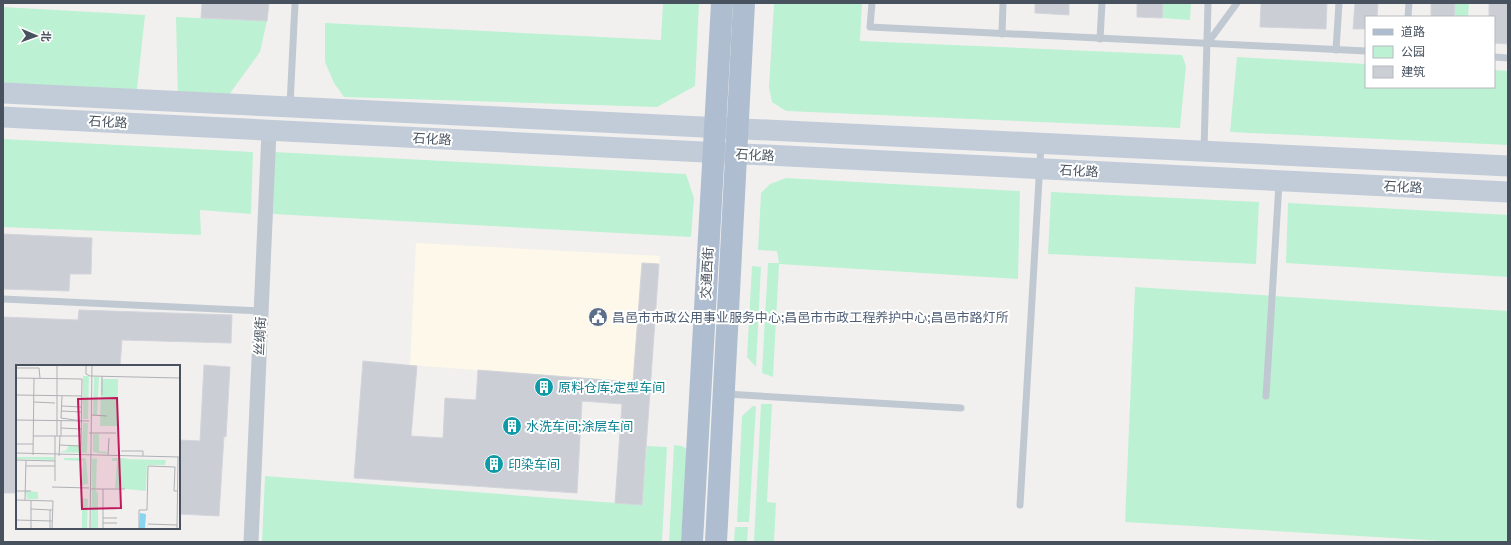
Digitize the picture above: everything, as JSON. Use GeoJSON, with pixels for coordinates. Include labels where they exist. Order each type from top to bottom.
{"type":"FeatureCollection","features":[{"type":"Feature","properties":{"kind":"main road","name":"交通西街"},"geometry":{"type":"LineString","coordinates":[[692,542],[722,3]]}},
{"type":"Feature","properties":{"kind":"main road","name":"交通西街"},"geometry":{"type":"LineString","coordinates":[[716,542],[744,3]]}},
{"type":"Feature","properties":{"kind":"main road","name":"石化路"},"geometry":{"type":"LineString","coordinates":[[3,93],[1041,142],[1508,166]]}},
{"type":"Feature","properties":{"kind":"main road","name":"石化路"},"geometry":{"type":"LineString","coordinates":[[3,117],[1508,192]]}},
{"type":"Feature","properties":{"kind":"street","name":"丝绸街"},"geometry":{"type":"LineString","coordinates":[[251,542],[269,131]]}},
{"type":"Feature","properties":{"kind":"lane"},"geometry":{"type":"LineString","coordinates":[[290,106],[295,3]]}},
{"type":"Feature","properties":{"kind":"lane"},"geometry":{"type":"LineString","coordinates":[[872,3],[870,27],[1365,51]]}},
{"type":"Feature","properties":{"kind":"lane"},"geometry":{"type":"LineString","coordinates":[[1002,34],[1003,3]]}},
{"type":"Feature","properties":{"kind":"lane"},"geometry":{"type":"LineString","coordinates":[[1100,39],[1102,3]]}},
{"type":"Feature","properties":{"kind":"lane"},"geometry":{"type":"LineString","coordinates":[[1204,151],[1208,3]]}},
{"type":"Feature","properties":{"kind":"lane"},"geometry":{"type":"LineString","coordinates":[[1207,44],[1237,3]]}},
{"type":"Feature","properties":{"kind":"lane"},"geometry":{"type":"LineString","coordinates":[[1336,50],[1339,3]]}},
{"type":"Feature","properties":{"kind":"lane"},"geometry":{"type":"LineString","coordinates":[[1408,16],[1409,3]]}},
{"type":"Feature","properties":{"kind":"lane"},"geometry":{"type":"LineString","coordinates":[[1495,57],[1508,58]]}},
{"type":"Feature","properties":{"kind":"lane"},"geometry":{"type":"LineString","coordinates":[[1020,505],[1041,142]]}},
{"type":"Feature","properties":{"kind":"lane"},"geometry":{"type":"LineString","coordinates":[[1266,396],[1279,181]]}},
{"type":"Feature","properties":{"kind":"lane"},"geometry":{"type":"LineString","coordinates":[[3,299],[261,311]]}},
{"type":"Feature","properties":{"kind":"lane"},"geometry":{"type":"LineString","coordinates":[[724,394],[961,408]]}},
{"type":"Feature","properties":{"kind":"shaded area"},"geometry":{"type":"Polygon","coordinates":[[[416,243],[660,256],[651,383],[410,365],[416,243]]]}},
{"type":"Feature","properties":{"kind":"green space"},"geometry":{"type":"Polygon","coordinates":[[[663,3],[699,3],[695,86],[657,107],[344,97],[334,83],[325,62],[325,23],[661,40],[663,3]]]}},
{"type":"Feature","properties":{"kind":"green space"},"geometry":{"type":"Polygon","coordinates":[[[774,3],[862,3],[860,41],[1182,55],[1186,66],[1180,128],[786,111],[772,102],[769,88],[774,3]]]}},
{"type":"Feature","properties":{"kind":"green space"},"geometry":{"type":"Polygon","coordinates":[[[1163,3],[1191,3],[1190,20],[1162,18],[1163,3]]]}},
{"type":"Feature","properties":{"kind":"green space"},"geometry":{"type":"Polygon","coordinates":[[[1455,3],[1469,3],[1468,16],[1454,16],[1455,3]]]}},
{"type":"Feature","properties":{"kind":"green space"},"geometry":{"type":"Polygon","coordinates":[[[3,7],[145,15],[136,99],[3,90],[3,7]]]}},
{"type":"Feature","properties":{"kind":"green space"},"geometry":{"type":"Polygon","coordinates":[[[176,17],[267,21],[260,52],[223,103],[178,101],[176,17]]]}},
{"type":"Feature","properties":{"kind":"green space"},"geometry":{"type":"Polygon","coordinates":[[[1237,57],[1365,64],[1365,88],[1495,88],[1495,70],[1508,71],[1508,145],[1230,132],[1237,57]]]}},
{"type":"Feature","properties":{"kind":"green space"},"geometry":{"type":"Polygon","coordinates":[[[3,139],[253,152],[251,214],[200,210],[201,235],[3,227],[3,139]]]}},
{"type":"Feature","properties":{"kind":"green space"},"geometry":{"type":"Polygon","coordinates":[[[274,152],[686,174],[694,198],[691,237],[273,214],[274,152]]]}},
{"type":"Feature","properties":{"kind":"green space"},"geometry":{"type":"Polygon","coordinates":[[[786,178],[1020,191],[1018,279],[779,264],[773,377],[762,373],[768,263],[779,263],[777,251],[758,250],[761,193],[770,184],[786,178]]]}},
{"type":"Feature","properties":{"kind":"green space"},"geometry":{"type":"Polygon","coordinates":[[[1051,192],[1259,202],[1256,264],[1048,254],[1051,192]]]}},
{"type":"Feature","properties":{"kind":"green space"},"geometry":{"type":"Polygon","coordinates":[[[1288,203],[1508,215],[1508,277],[1286,263],[1288,203]]]}},
{"type":"Feature","properties":{"kind":"green space"},"geometry":{"type":"Polygon","coordinates":[[[752,266],[761,267],[756,367],[747,357],[752,266]]]}},
{"type":"Feature","properties":{"kind":"green space"},"geometry":{"type":"Polygon","coordinates":[[[1135,287],[1508,311],[1508,542],[1460,542],[1125,522],[1135,287]]]}},
{"type":"Feature","properties":{"kind":"green space"},"geometry":{"type":"Polygon","coordinates":[[[761,404],[772,404],[767,502],[776,503],[774,542],[754,542],[761,404]]]}},
{"type":"Feature","properties":{"kind":"green space"},"geometry":{"type":"Polygon","coordinates":[[[753,406],[756,406],[749,522],[737,522],[742,416],[753,406]]]}},
{"type":"Feature","properties":{"kind":"green space"},"geometry":{"type":"Polygon","coordinates":[[[674,445],[682,446],[687,449],[681,542],[669,542],[674,445]]]}},
{"type":"Feature","properties":{"kind":"green space"},"geometry":{"type":"Polygon","coordinates":[[[647,446],[667,447],[662,542],[262,542],[265,476],[642,505],[647,446]]]}},
{"type":"Feature","properties":{"kind":"green space"},"geometry":{"type":"Polygon","coordinates":[[[735,527],[748,527],[747,542],[734,542],[735,527]]]}},
{"type":"Feature","properties":{"kind":"building"},"geometry":{"type":"Polygon","coordinates":[[[202,3],[269,3],[267,21],[201,18],[202,3]]]}},
{"type":"Feature","properties":{"kind":"building"},"geometry":{"type":"Polygon","coordinates":[[[1035,3],[1069,3],[1069,15],[1035,13],[1035,3]]]}},
{"type":"Feature","properties":{"kind":"building"},"geometry":{"type":"Polygon","coordinates":[[[1137,3],[1163,3],[1162,18],[1137,17],[1137,3]]]}},
{"type":"Feature","properties":{"kind":"building"},"geometry":{"type":"Polygon","coordinates":[[[1261,3],[1327,3],[1326,29],[1260,27],[1261,3]]]}},
{"type":"Feature","properties":{"kind":"building"},"geometry":{"type":"Polygon","coordinates":[[[1355,3],[1378,3],[1377,16],[1365,16],[1365,29],[1353,29],[1355,3]]]}},
{"type":"Feature","properties":{"kind":"building"},"geometry":{"type":"Polygon","coordinates":[[[1431,3],[1455,3],[1454,16],[1431,16],[1431,3]]]}},
{"type":"Feature","properties":{"kind":"building"},"geometry":{"type":"Polygon","coordinates":[[[1489,3],[1508,3],[1508,44],[1495,43],[1495,16],[1489,16],[1489,3]]]}},
{"type":"Feature","properties":{"kind":"building"},"geometry":{"type":"Polygon","coordinates":[[[3,234],[92,238],[91,274],[70,274],[69,291],[3,289],[3,234]]]}},
{"type":"Feature","properties":{"kind":"building"},"geometry":{"type":"Polygon","coordinates":[[[642,263],[659,264],[642,505],[615,503],[622,404],[582,401],[577,493],[354,478],[363,361],[417,366],[411,436],[443,438],[445,398],[476,400],[478,370],[633,382],[642,263]]]}},
{"type":"Feature","properties":{"kind":"building"},"geometry":{"type":"Polygon","coordinates":[[[79,310],[232,315],[231,343],[122,340],[120,365],[16,365],[16,493],[3,493],[3,317],[78,320],[79,310]]]}},
{"type":"Feature","properties":{"kind":"building"},"geometry":{"type":"Polygon","coordinates":[[[204,365],[230,367],[219,516],[180,514],[180,440],[200,441],[204,365]]]}},
{"type":"Feature","properties":{"kind":"place","name":"昌邑市市政公用事业服务中心;昌邑市市政工程养护中心;昌邑市路灯所"},"geometry":{"type":"Point","coordinates":[598,317]}},
{"type":"Feature","properties":{"kind":"place","name":"原料仓库;定型车间"},"geometry":{"type":"Point","coordinates":[544,387]}},
{"type":"Feature","properties":{"kind":"place","name":"水洗车间;涂层车间"},"geometry":{"type":"Point","coordinates":[512,426]}},
{"type":"Feature","properties":{"kind":"place","name":"印染车间"},"geometry":{"type":"Point","coordinates":[494,464]}}]}
